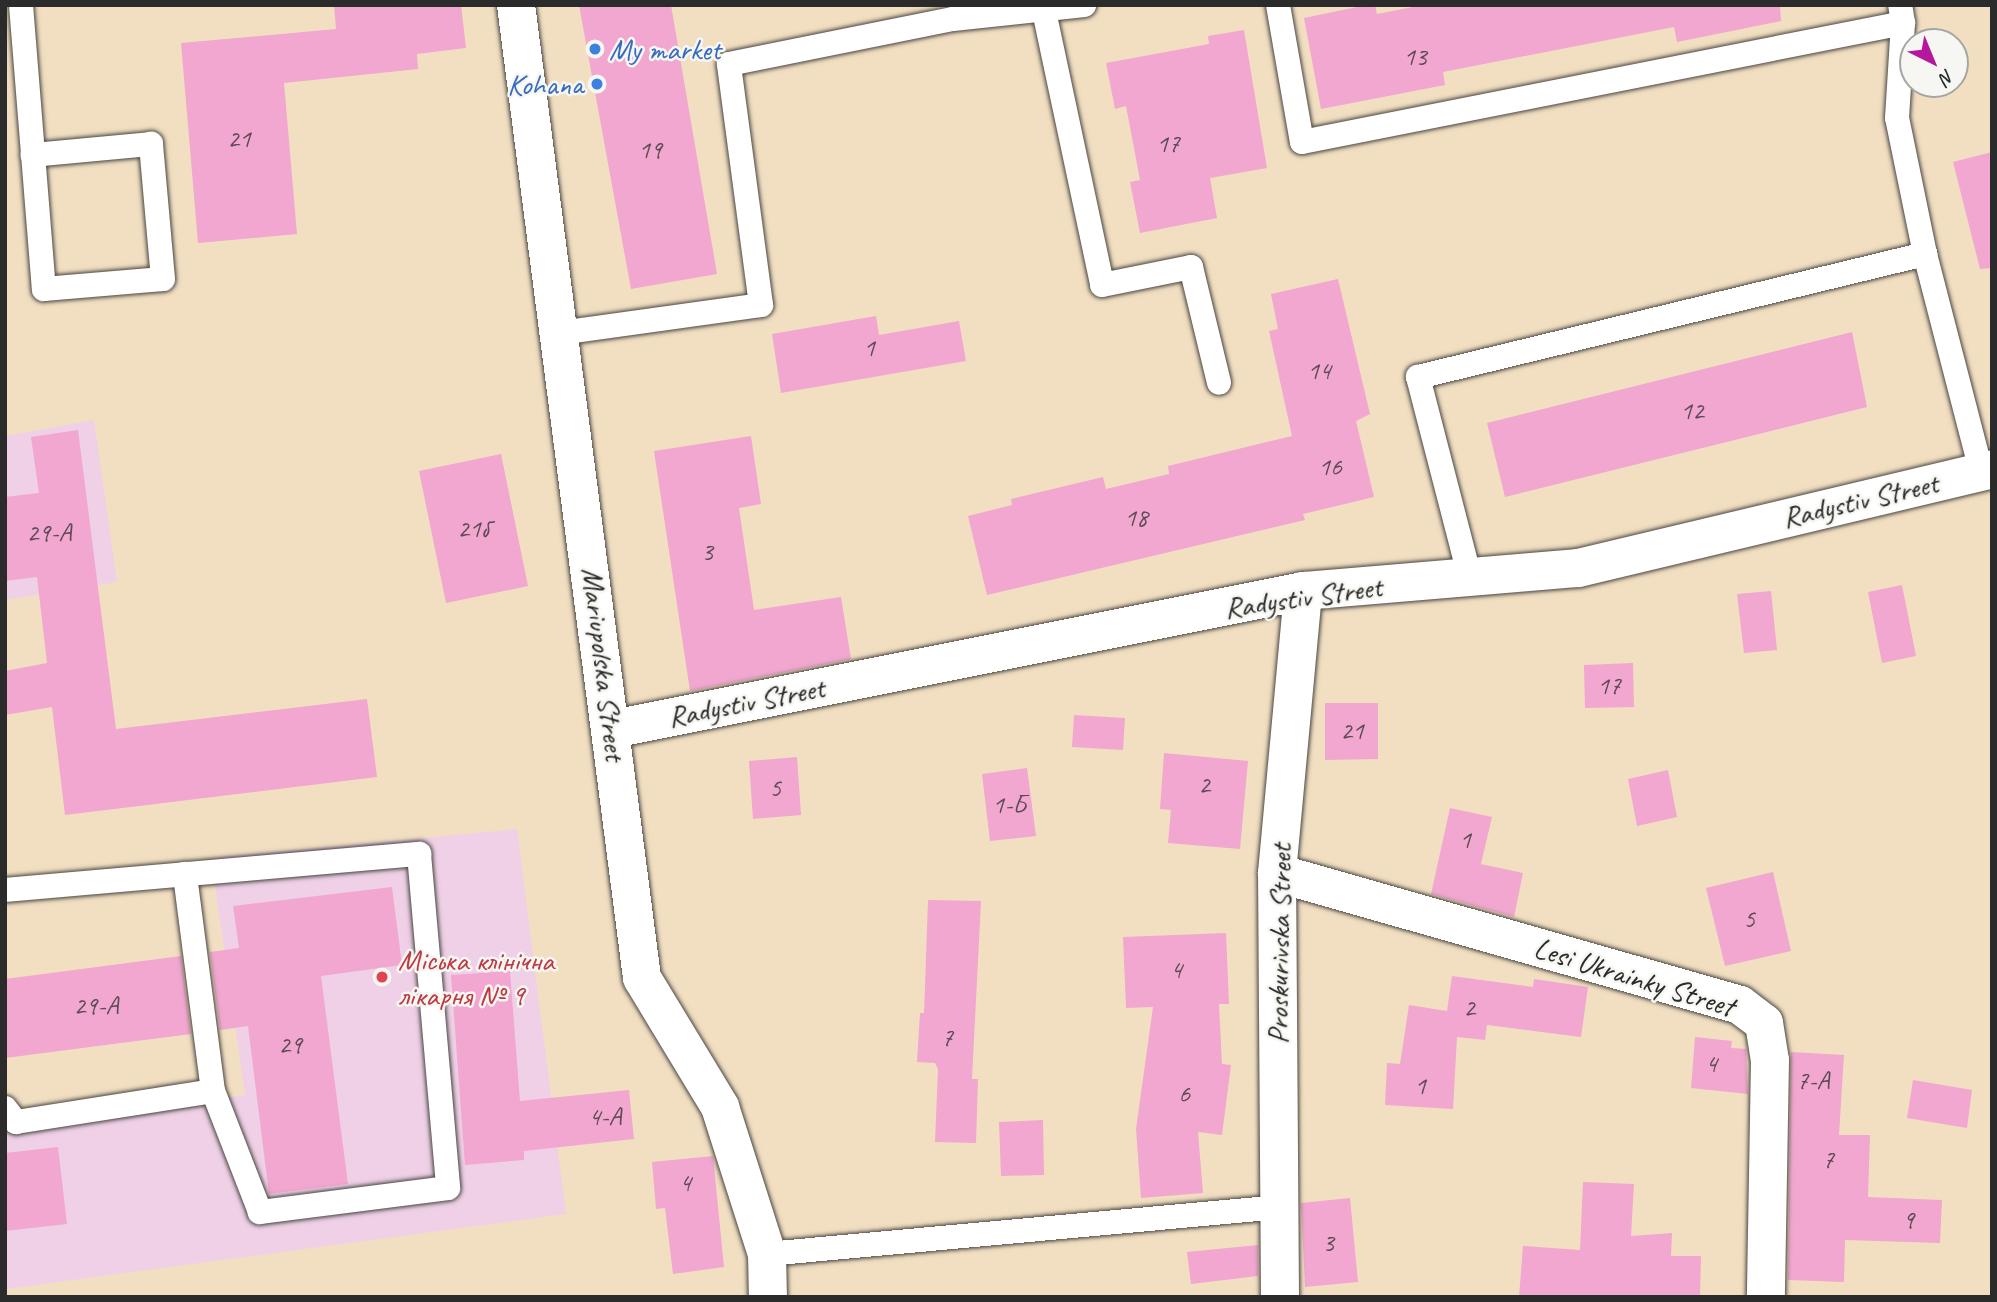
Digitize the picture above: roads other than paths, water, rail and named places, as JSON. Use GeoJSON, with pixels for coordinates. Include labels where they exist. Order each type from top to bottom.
{"type":"FeatureCollection","features":[{"type":"Feature","properties":{"kind":"street","name":"Mariupolska Street"},"geometry":{"type":"LineString","coordinates":[[516,5],[613,729],[642,978],[720,1107],[767,1254],[768,1297]]}},
{"type":"Feature","properties":{"kind":"street","name":"Radystiv Street"},"geometry":{"type":"LineString","coordinates":[[613,729],[1303,592],[1577,568],[1986,470]]}},
{"type":"Feature","properties":{"kind":"street","name":"Proskurivska Street"},"geometry":{"type":"LineString","coordinates":[[1280,1297],[1277,873],[1303,592]]}},
{"type":"Feature","properties":{"kind":"street","name":"Lesi Ukrainky Street"},"geometry":{"type":"LineString","coordinates":[[1277,873],[1740,1005],[1764,1023],[1770,1060],[1766,1297]]}},
{"type":"Feature","properties":{"kind":"lane"},"geometry":{"type":"LineString","coordinates":[[20,5],[44,289],[163,279],[151,144],[33,155]]}},
{"type":"Feature","properties":{"kind":"lane"},"geometry":{"type":"LineString","coordinates":[[559,332],[761,305],[729,64],[952,12],[1044,11],[1084,5]]}},
{"type":"Feature","properties":{"kind":"lane"},"geometry":{"type":"LineString","coordinates":[[1278,5],[1302,142],[1902,14],[1897,118],[1925,254],[1986,470]]}},
{"type":"Feature","properties":{"kind":"lane"},"geometry":{"type":"LineString","coordinates":[[1044,11],[1102,285],[1191,267],[1219,383]]}},
{"type":"Feature","properties":{"kind":"lane"},"geometry":{"type":"LineString","coordinates":[[1469,578],[1418,377],[1925,254]]}},
{"type":"Feature","properties":{"kind":"lane"},"geometry":{"type":"LineString","coordinates":[[5,890],[185,874],[419,854],[448,1188],[260,1212],[213,1091],[185,874]]}},
{"type":"Feature","properties":{"kind":"lane"},"geometry":{"type":"LineString","coordinates":[[5,1108],[16,1122],[213,1091]]}},
{"type":"Feature","properties":{"kind":"lane"},"geometry":{"type":"LineString","coordinates":[[767,1254],[1279,1207]]}},
{"type":"Feature","properties":{"kind":"place","name":"My market"},"geometry":{"type":"Point","coordinates":[595,49]}},
{"type":"Feature","properties":{"kind":"place","name":"Kohana"},"geometry":{"type":"Point","coordinates":[597,84]}},
{"type":"Feature","properties":{"kind":"place","name":"Міська клінічна лікарня № 9"},"geometry":{"type":"Point","coordinates":[382,977]}}]}
